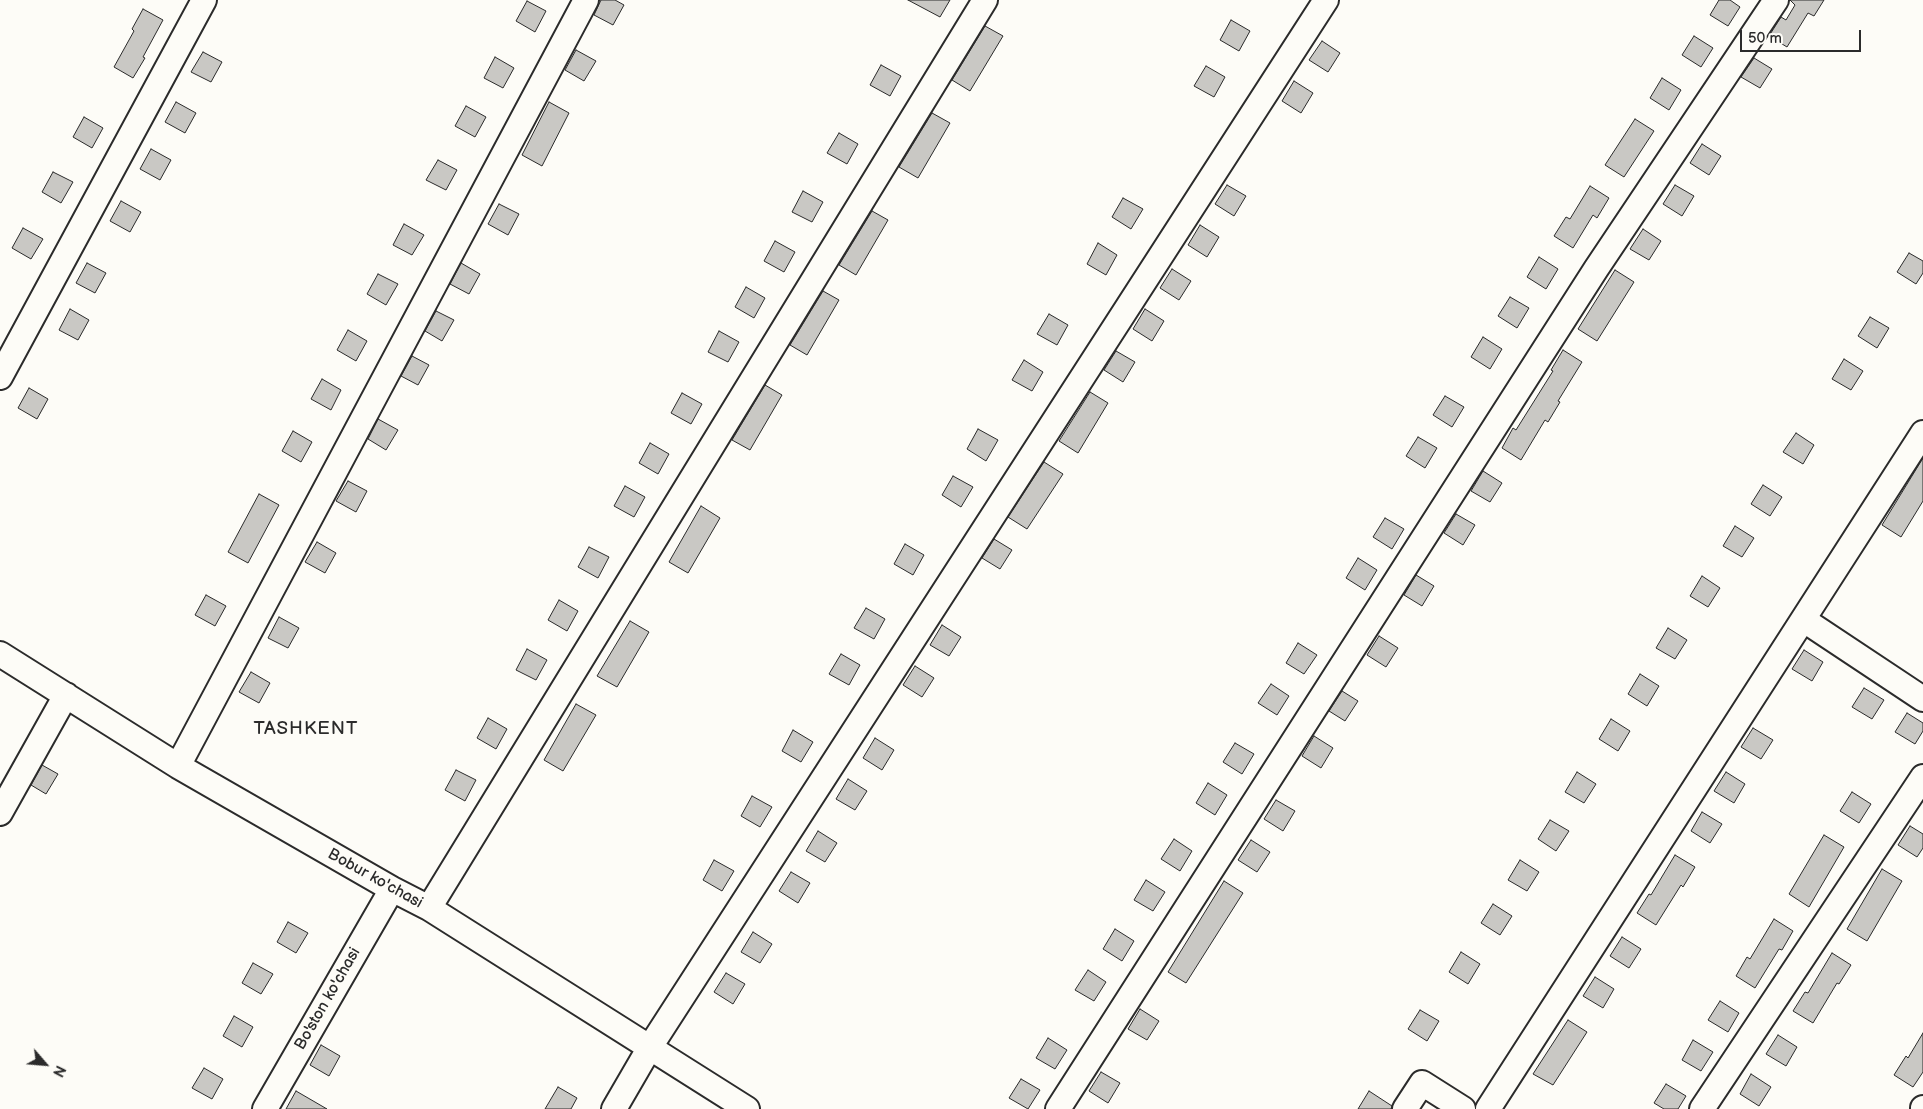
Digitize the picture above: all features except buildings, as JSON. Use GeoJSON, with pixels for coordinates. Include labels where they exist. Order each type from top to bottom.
{"type":"FeatureCollection","features":[{"type":"Feature","properties":{"kind":"street"},"geometry":{"type":"LineString","coordinates":[[0,377],[204,0]]}},
{"type":"Feature","properties":{"kind":"street"},"geometry":{"type":"LineString","coordinates":[[178,766],[586,0]]}},
{"type":"Feature","properties":{"kind":"street"},"geometry":{"type":"LineString","coordinates":[[429,908],[985,0]]}},
{"type":"Feature","properties":{"kind":"street"},"geometry":{"type":"LineString","coordinates":[[614,1109],[650,1047],[1326,0]]}},
{"type":"Feature","properties":{"kind":"street"},"geometry":{"type":"LineString","coordinates":[[1058,1109],[1596,268],[1776,0]]}},
{"type":"Feature","properties":{"kind":"street"},"geometry":{"type":"LineString","coordinates":[[1488,1109],[1920,443]]}},
{"type":"Feature","properties":{"kind":"street"},"geometry":{"type":"LineString","coordinates":[[1804,620],[1923,699]]}},
{"type":"Feature","properties":{"kind":"street","name":"Bobur ko'chasi"},"geometry":{"type":"LineString","coordinates":[[0,654],[178,766],[392,889],[429,908],[747,1109]]}},
{"type":"Feature","properties":{"kind":"street"},"geometry":{"type":"LineString","coordinates":[[0,813],[66,695]]}},
{"type":"Feature","properties":{"kind":"street"},"geometry":{"type":"LineString","coordinates":[[1702,1109],[1923,777]]}},
{"type":"Feature","properties":{"kind":"street","name":"Bo'ston ko'chasi"},"geometry":{"type":"LineString","coordinates":[[265,1109],[392,889]]}},
{"type":"Feature","properties":{"kind":"street"},"geometry":{"type":"LineString","coordinates":[[1405,1109],[1422,1083],[1463,1109]]}},
{"type":"Feature","properties":{"kind":"district","name":"TASHKENT"},"geometry":{"type":"Point","coordinates":[306,729]}}]}
